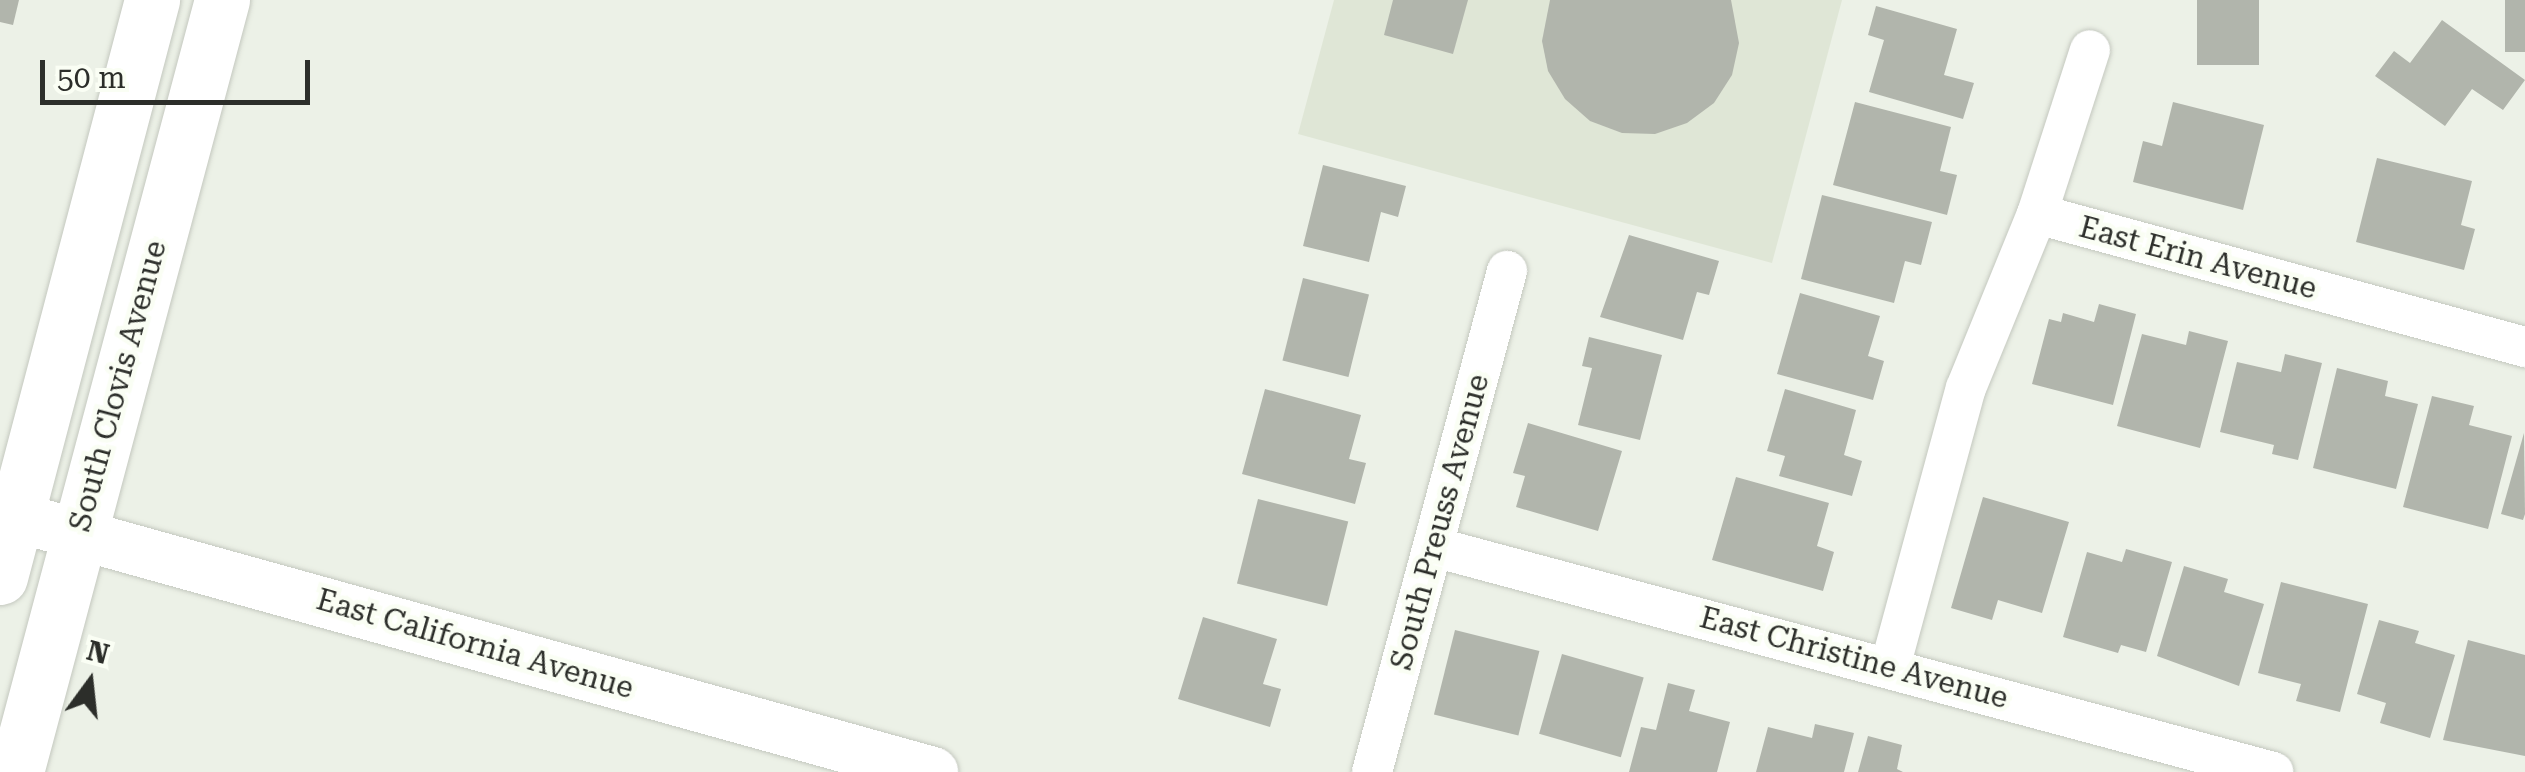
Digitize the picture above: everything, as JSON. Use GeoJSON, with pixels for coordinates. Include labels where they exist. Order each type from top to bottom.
{"type":"FeatureCollection","features":[{"type":"Feature","properties":{"kind":"main road"},"geometry":{"type":"LineString","coordinates":[[0,577],[8,515],[152,0]]}},
{"type":"Feature","properties":{"kind":"main road","name":"South Clovis Avenue"},"geometry":{"type":"LineString","coordinates":[[16,772],[222,0]]}},
{"type":"Feature","properties":{"kind":"street","name":"East Erin Avenue"},"geometry":{"type":"LineString","coordinates":[[2090,50],[2037,214],[2525,346]]}},
{"type":"Feature","properties":{"kind":"street"},"geometry":{"type":"LineString","coordinates":[[1890,667],[1966,388],[2037,214]]}},
{"type":"Feature","properties":{"kind":"street","name":"South Preuss Avenue"},"geometry":{"type":"LineString","coordinates":[[1372,772],[1507,271]]}},
{"type":"Feature","properties":{"kind":"street","name":"East California Avenue"},"geometry":{"type":"LineString","coordinates":[[8,515],[933,772]]}},
{"type":"Feature","properties":{"kind":"street","name":"East Christine Avenue"},"geometry":{"type":"LineString","coordinates":[[1434,547],[2273,772]]}},
{"type":"Feature","properties":{"kind":"shaded area"},"geometry":{"type":"Polygon","coordinates":[[[1334,0],[1842,0],[1772,263],[1298,134],[1334,0]]]}},
{"type":"Feature","properties":{"kind":"building"},"geometry":{"type":"Polygon","coordinates":[[[0,0],[19,0],[13,25],[0,22],[0,0]]]}},
{"type":"Feature","properties":{"kind":"building"},"geometry":{"type":"Polygon","coordinates":[[[1393,0],[1468,0],[1453,54],[1384,35],[1393,0]]]}},
{"type":"Feature","properties":{"kind":"building"},"geometry":{"type":"Polygon","coordinates":[[[1550,0],[1731,0],[1739,43],[1732,75],[1714,103],[1687,123],[1655,134],[1622,133],[1590,121],[1565,99],[1548,71],[1542,41],[1550,0]]]}},
{"type":"Feature","properties":{"kind":"building"},"geometry":{"type":"Polygon","coordinates":[[[2197,0],[2259,0],[2259,65],[2197,65],[2197,0]]]}},
{"type":"Feature","properties":{"kind":"building"},"geometry":{"type":"Polygon","coordinates":[[[2505,0],[2525,0],[2525,52],[2505,52],[2505,0]]]}},
{"type":"Feature","properties":{"kind":"building"},"geometry":{"type":"Polygon","coordinates":[[[1876,6],[1957,29],[1944,75],[1974,83],[1963,119],[1869,92],[1884,40],[1868,35],[1876,6]]]}},
{"type":"Feature","properties":{"kind":"building"},"geometry":{"type":"Polygon","coordinates":[[[2442,20],[2525,80],[2503,110],[2472,89],[2445,126],[2375,76],[2394,51],[2410,63],[2442,20]]]}},
{"type":"Feature","properties":{"kind":"building"},"geometry":{"type":"Polygon","coordinates":[[[1855,102],[1951,127],[1940,171],[1957,175],[1947,215],[1833,185],[1855,102]]]}},
{"type":"Feature","properties":{"kind":"building"},"geometry":{"type":"Polygon","coordinates":[[[2173,102],[2264,125],[2243,210],[2133,182],[2143,141],[2162,146],[2173,102]]]}},
{"type":"Feature","properties":{"kind":"building"},"geometry":{"type":"Polygon","coordinates":[[[2377,158],[2472,181],[2461,225],[2475,229],[2464,270],[2356,242],[2377,158]]]}},
{"type":"Feature","properties":{"kind":"building"},"geometry":{"type":"Polygon","coordinates":[[[1323,165],[1406,186],[1398,217],[1381,212],[1369,262],[1303,246],[1323,165]]]}},
{"type":"Feature","properties":{"kind":"building"},"geometry":{"type":"Polygon","coordinates":[[[1822,195],[1932,222],[1921,265],[1905,261],[1894,303],[1801,279],[1822,195]]]}},
{"type":"Feature","properties":{"kind":"building"},"geometry":{"type":"Polygon","coordinates":[[[1629,235],[1719,261],[1709,295],[1697,292],[1683,340],[1600,317],[1629,235]]]}},
{"type":"Feature","properties":{"kind":"building"},"geometry":{"type":"Polygon","coordinates":[[[1303,278],[1369,294],[1348,377],[1282,360],[1303,278]]]}},
{"type":"Feature","properties":{"kind":"building"},"geometry":{"type":"Polygon","coordinates":[[[1800,293],[1880,316],[1868,356],[1884,361],[1873,400],[1777,374],[1800,293]]]}},
{"type":"Feature","properties":{"kind":"building"},"geometry":{"type":"Polygon","coordinates":[[[2099,304],[2136,314],[2113,405],[2032,384],[2049,319],[2061,322],[2063,313],[2094,322],[2099,304]]]}},
{"type":"Feature","properties":{"kind":"building"},"geometry":{"type":"Polygon","coordinates":[[[2189,331],[2228,341],[2200,448],[2117,426],[2142,334],[2186,345],[2189,331]]]}},
{"type":"Feature","properties":{"kind":"building"},"geometry":{"type":"Polygon","coordinates":[[[1589,337],[1662,355],[1640,440],[1578,425],[1592,368],[1582,366],[1589,337]]]}},
{"type":"Feature","properties":{"kind":"building"},"geometry":{"type":"Polygon","coordinates":[[[2285,354],[2322,363],[2298,460],[2272,454],[2274,445],[2220,432],[2237,362],[2281,372],[2285,354]]]}},
{"type":"Feature","properties":{"kind":"building"},"geometry":{"type":"Polygon","coordinates":[[[2337,368],[2388,381],[2385,396],[2418,404],[2396,489],[2313,468],[2337,368]]]}},
{"type":"Feature","properties":{"kind":"building"},"geometry":{"type":"Polygon","coordinates":[[[1265,389],[1361,415],[1349,459],[1366,463],[1355,504],[1242,474],[1265,389]]]}},
{"type":"Feature","properties":{"kind":"building"},"geometry":{"type":"Polygon","coordinates":[[[1785,389],[1856,410],[1844,455],[1862,461],[1852,496],[1779,476],[1785,456],[1767,451],[1785,389]]]}},
{"type":"Feature","properties":{"kind":"building"},"geometry":{"type":"Polygon","coordinates":[[[2432,396],[2474,406],[2469,425],[2512,436],[2488,529],[2403,507],[2432,396]]]}},
{"type":"Feature","properties":{"kind":"building"},"geometry":{"type":"Polygon","coordinates":[[[1528,423],[1622,451],[1598,531],[1516,507],[1525,476],[1513,473],[1528,423]]]}},
{"type":"Feature","properties":{"kind":"building"},"geometry":{"type":"Polygon","coordinates":[[[2524,433],[2525,514],[2523,520],[2501,514],[2524,433]]]}},
{"type":"Feature","properties":{"kind":"building"},"geometry":{"type":"Polygon","coordinates":[[[1736,477],[1829,503],[1817,546],[1834,552],[1823,591],[1712,560],[1736,477]]]}},
{"type":"Feature","properties":{"kind":"building"},"geometry":{"type":"Polygon","coordinates":[[[1983,497],[2069,522],[2042,613],[1998,600],[1992,620],[1951,608],[1983,497]]]}},
{"type":"Feature","properties":{"kind":"building"},"geometry":{"type":"Polygon","coordinates":[[[1258,499],[1348,521],[1327,606],[1237,583],[1258,499]]]}},
{"type":"Feature","properties":{"kind":"building"},"geometry":{"type":"Polygon","coordinates":[[[2126,549],[2172,562],[2146,652],[2121,645],[2118,653],[2063,637],[2087,552],[2122,562],[2126,549]]]}},
{"type":"Feature","properties":{"kind":"building"},"geometry":{"type":"Polygon","coordinates":[[[2184,566],[2228,579],[2224,592],[2264,604],[2239,686],[2157,656],[2184,566]]]}},
{"type":"Feature","properties":{"kind":"building"},"geometry":{"type":"Polygon","coordinates":[[[2281,582],[2368,604],[2340,712],[2296,701],[2301,684],[2258,673],[2281,582]]]}},
{"type":"Feature","properties":{"kind":"building"},"geometry":{"type":"Polygon","coordinates":[[[1203,617],[1277,639],[1263,684],[1281,689],[1270,727],[1178,699],[1203,617]]]}},
{"type":"Feature","properties":{"kind":"building"},"geometry":{"type":"Polygon","coordinates":[[[2379,620],[2419,631],[2415,643],[2455,655],[2430,738],[2380,723],[2386,703],[2357,694],[2379,620]]]}},
{"type":"Feature","properties":{"kind":"building"},"geometry":{"type":"Polygon","coordinates":[[[1455,630],[1539,651],[1518,735],[1434,714],[1455,630]]]}},
{"type":"Feature","properties":{"kind":"building"},"geometry":{"type":"Polygon","coordinates":[[[2468,640],[2525,655],[2525,756],[2443,740],[2468,640]]]}},
{"type":"Feature","properties":{"kind":"building"},"geometry":{"type":"Polygon","coordinates":[[[1562,654],[1644,677],[1621,757],[1539,734],[1562,654]]]}},
{"type":"Feature","properties":{"kind":"building"},"geometry":{"type":"Polygon","coordinates":[[[1668,683],[1695,690],[1689,711],[1730,722],[1717,772],[1629,772],[1641,727],[1656,730],[1668,683]]]}},
{"type":"Feature","properties":{"kind":"building"},"geometry":{"type":"Polygon","coordinates":[[[1815,724],[1854,733],[1844,772],[1756,772],[1768,727],[1812,738],[1815,724]]]}},
{"type":"Feature","properties":{"kind":"building"},"geometry":{"type":"Polygon","coordinates":[[[1868,736],[1902,745],[1897,769],[1903,772],[1858,772],[1868,736]]]}}]}
